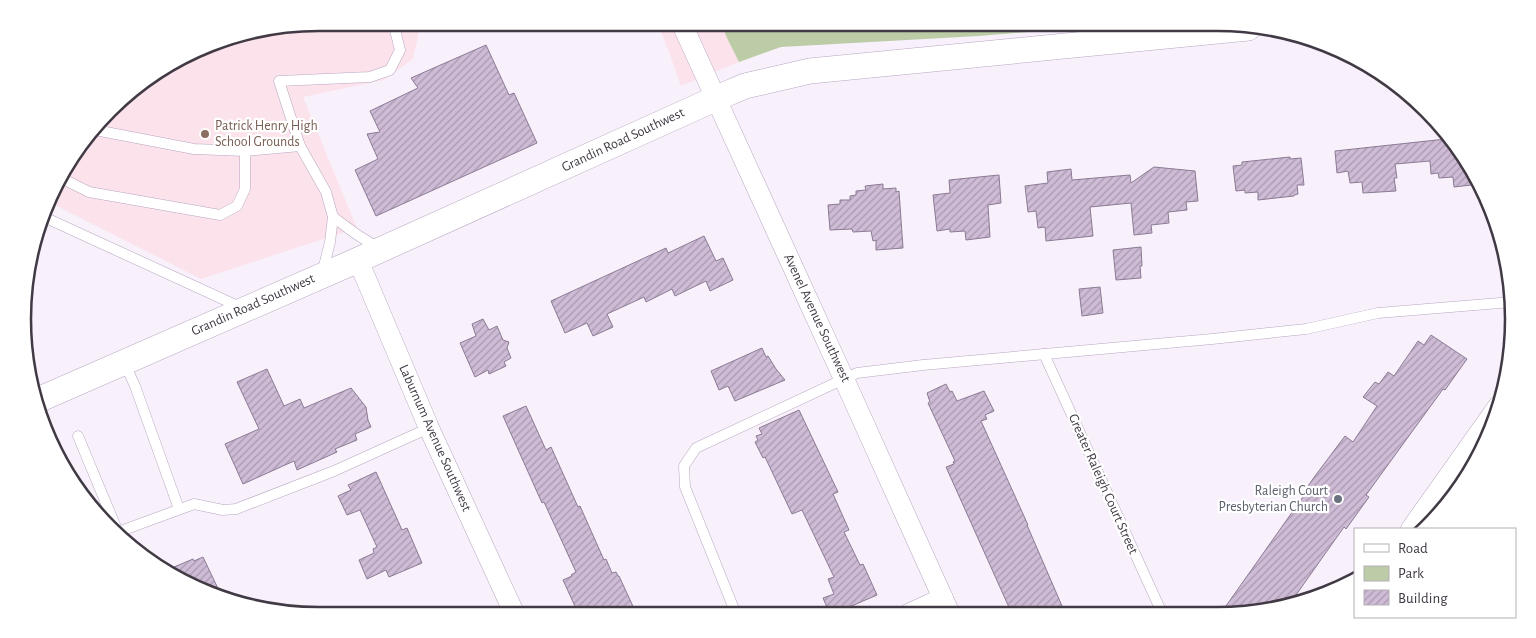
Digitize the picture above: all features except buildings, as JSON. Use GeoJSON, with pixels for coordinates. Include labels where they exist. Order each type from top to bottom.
{"type":"FeatureCollection","features":[{"type":"Feature","properties":{"kind":"street","name":"Avenel Avenue Southwest"},"geometry":{"type":"LineString","coordinates":[[685,31],[947,606]]}},
{"type":"Feature","properties":{"kind":"street","name":"Grandin Road Southwest"},"geometry":{"type":"LineString","coordinates":[[43,398],[358,260],[746,86],[810,70],[1217,31]]}},
{"type":"Feature","properties":{"kind":"street","name":"Laburnum Avenue Southwest"},"geometry":{"type":"LineString","coordinates":[[358,260],[429,428],[511,607]]}},
{"type":"Feature","properties":{"kind":"street"},"geometry":{"type":"LineString","coordinates":[[1412,528],[1484,426]]}},
{"type":"Feature","properties":{"kind":"lane"},"geometry":{"type":"LineString","coordinates":[[321,275],[330,242],[333,217],[326,192],[300,146],[279,82],[370,77],[390,70],[400,50],[395,31]]}},
{"type":"Feature","properties":{"kind":"lane"},"geometry":{"type":"LineString","coordinates":[[101,131],[194,149],[245,150],[300,146]]}},
{"type":"Feature","properties":{"kind":"lane"},"geometry":{"type":"LineString","coordinates":[[67,181],[89,192],[220,215],[237,206],[244,189],[245,150]]}},
{"type":"Feature","properties":{"kind":"lane"},"geometry":{"type":"LineString","coordinates":[[333,217],[380,249]]}},
{"type":"Feature","properties":{"kind":"lane"},"geometry":{"type":"LineString","coordinates":[[49,220],[244,309]]}},
{"type":"Feature","properties":{"kind":"lane"},"geometry":{"type":"LineString","coordinates":[[733,607],[685,487],[684,466],[696,448],[844,378],[857,374],[923,365],[1306,329],[1378,313],[1504,303]]}},
{"type":"Feature","properties":{"kind":"lane","name":"Greater Raleigh Court Street"},"geometry":{"type":"LineString","coordinates":[[1044,354],[1159,607]]}},
{"type":"Feature","properties":{"kind":"lane"},"geometry":{"type":"LineString","coordinates":[[124,362],[135,386],[179,509]]}},
{"type":"Feature","properties":{"kind":"lane"},"geometry":{"type":"LineString","coordinates":[[124,530],[194,504],[223,510],[236,509],[334,471],[429,428]]}},
{"type":"Feature","properties":{"kind":"lane"},"geometry":{"type":"LineString","coordinates":[[78,436],[112,518]]}},
{"type":"Feature","properties":{"kind":"shaded area","name":"Patrick Henry High School Grounds"},"geometry":{"type":"Polygon","coordinates":[[[419,31],[413,59],[384,80],[303,97],[357,228],[201,279],[55,205],[80,159],[103,129],[129,103],[175,70],[209,53],[245,41],[300,32],[419,31]]]}},
{"type":"Feature","properties":{"kind":"shaded area"},"geometry":{"type":"Polygon","coordinates":[[[660,31],[724,31],[739,62],[681,86],[660,31]]]}},
{"type":"Feature","properties":{"kind":"green space"},"geometry":{"type":"Polygon","coordinates":[[[724,31],[1041,31],[781,47],[739,62],[724,31]]]}},
{"type":"Feature","properties":{"kind":"place","name":"Patrick Henry High School Grounds"},"geometry":{"type":"Point","coordinates":[205,134]}},
{"type":"Feature","properties":{"kind":"place","name":"Raleigh Court Presbyterian Church"},"geometry":{"type":"Point","coordinates":[1338,499]}}]}
